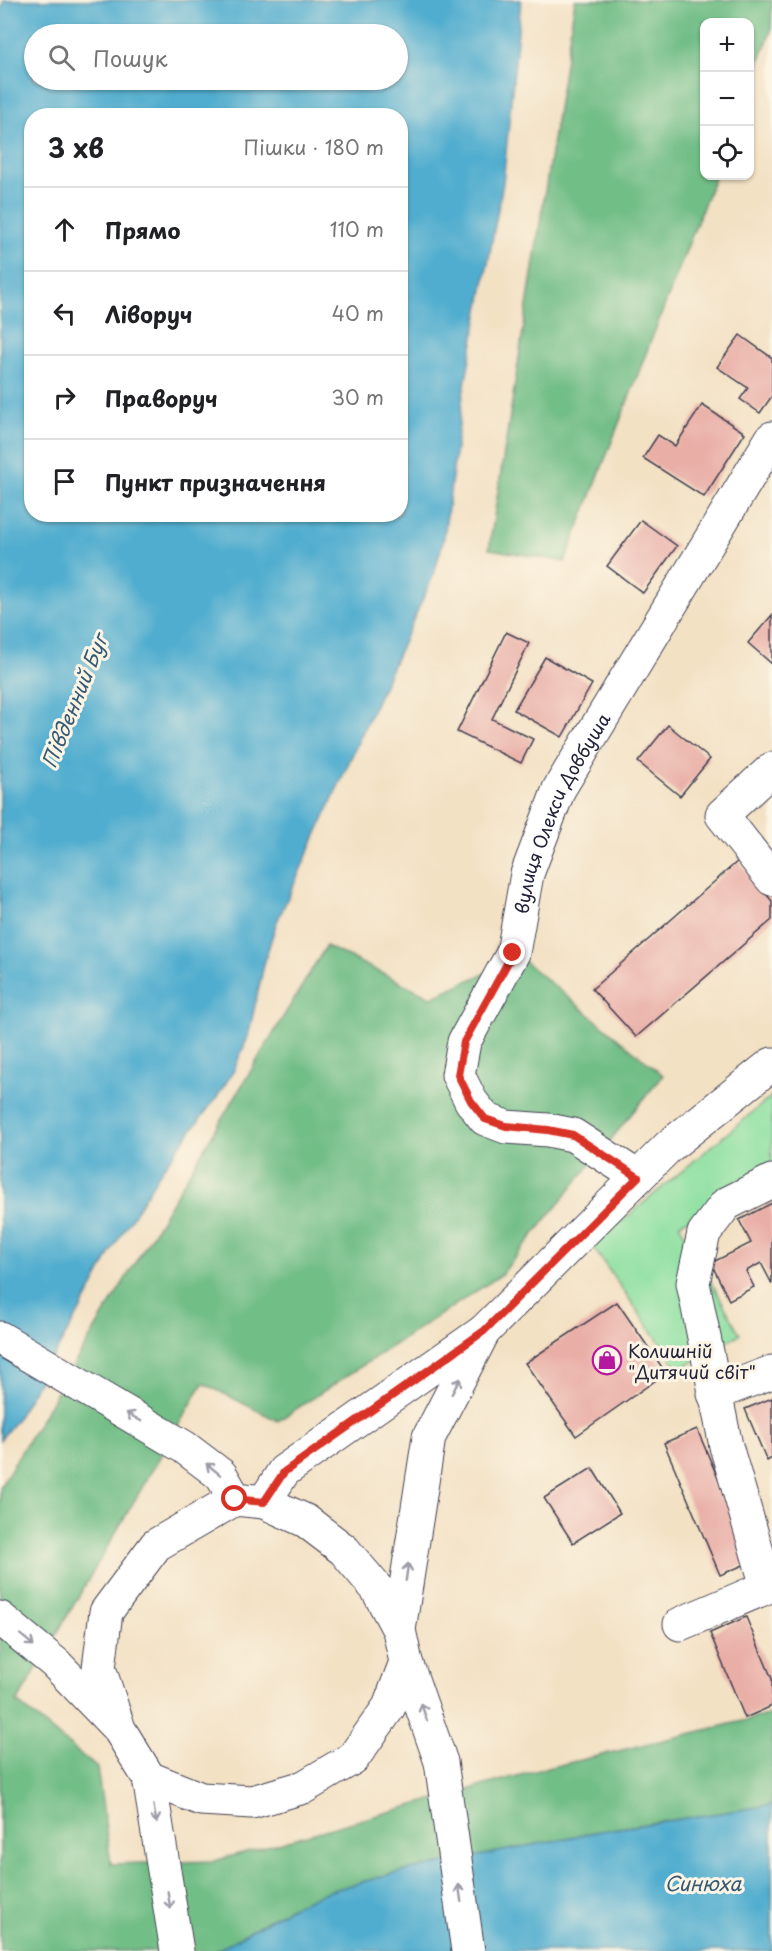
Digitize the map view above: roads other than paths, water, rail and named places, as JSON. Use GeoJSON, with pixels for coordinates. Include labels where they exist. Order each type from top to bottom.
{"type":"FeatureCollection","features":[{"type":"Feature","properties":{"kind":"main road","name":"вулиця Олекси Довбуша"},"geometry":{"type":"LineString","coordinates":[[638,1177],[573,1135],[506,1126],[485,1119],[471,1101],[458,1075],[464,1042],[513,953],[527,874],[559,789],[772,438]]}},
{"type":"Feature","properties":{"kind":"main road"},"geometry":{"type":"LineString","coordinates":[[772,769],[722,815],[772,879]]}},
{"type":"Feature","properties":{"kind":"main road"},"geometry":{"type":"LineString","coordinates":[[119,1729],[99,1668],[106,1611],[156,1545],[249,1500],[284,1472],[484,1331],[668,1147],[772,1064]]}},
{"type":"Feature","properties":{"kind":"main road"},"geometry":{"type":"LineString","coordinates":[[681,1624],[770,1585],[726,1446],[693,1284],[704,1233],[726,1204],[772,1181]]}},
{"type":"Feature","properties":{"kind":"main road"},"geometry":{"type":"LineString","coordinates":[[399,1630],[429,1437],[484,1331]]}},
{"type":"Feature","properties":{"kind":"main road"},"geometry":{"type":"LineString","coordinates":[[0,1338],[184,1447],[249,1500],[306,1521],[344,1550],[377,1589],[399,1630],[406,1662],[441,1762],[468,1951]]}},
{"type":"Feature","properties":{"kind":"main road"},"geometry":{"type":"LineString","coordinates":[[714,1394],[772,1372]]}},
{"type":"Feature","properties":{"kind":"main road"},"geometry":{"type":"LineString","coordinates":[[0,1618],[55,1663],[119,1729],[149,1778],[177,1951]]}},
{"type":"Feature","properties":{"kind":"main road"},"geometry":{"type":"LineString","coordinates":[[149,1778],[201,1799],[211,1800],[252,1802],[304,1787],[353,1758],[389,1707],[406,1662]]}},
{"type":"Feature","properties":{"kind":"water","name":"Південний Буг"},"geometry":{"type":"Polygon","coordinates":[[[4,0],[521,0],[503,183],[463,395],[444,537],[434,574],[276,924],[265,960],[248,1037],[233,1072],[217,1097],[164,1166],[116,1243],[80,1311],[16,1420],[0,1440],[0,12],[4,0]]]}},
{"type":"Feature","properties":{"kind":"water","name":"Синюха"},"geometry":{"type":"Polygon","coordinates":[[[772,1805],[772,1951],[216,1951],[291,1907],[326,1892],[391,1874],[600,1831],[772,1805]]]}},
{"type":"Feature","properties":{"kind":"place","name":"Колишній \"Дитячий світ\""},"geometry":{"type":"Point","coordinates":[607,1360]}}]}
